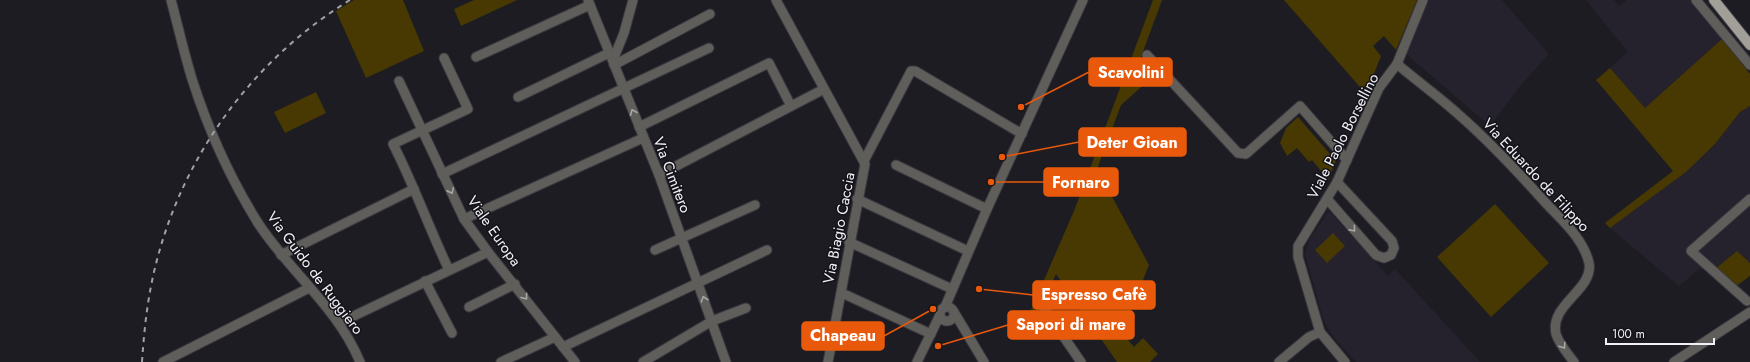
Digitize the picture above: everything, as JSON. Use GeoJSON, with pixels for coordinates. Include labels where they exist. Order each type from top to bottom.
{"type":"FeatureCollection","features":[{"type":"Feature","properties":{"kind":"main road"},"geometry":{"type":"LineString","coordinates":[[1714,0],[1750,45]]}},
{"type":"Feature","properties":{"kind":"main road"},"geometry":{"type":"LineString","coordinates":[[1720,0],[1750,34]]}},
{"type":"Feature","properties":{"kind":"street","name":"Via Guido de Ruggiero"},"geometry":{"type":"LineString","coordinates":[[171,0],[192,79],[225,164],[258,223],[281,255],[338,323],[348,337],[360,362]]}},
{"type":"Feature","properties":{"kind":"street"},"geometry":{"type":"LineString","coordinates":[[612,59],[624,33],[633,0]]}},
{"type":"Feature","properties":{"kind":"street","name":"Via Biagio Caccia"},"geometry":{"type":"LineString","coordinates":[[776,0],[864,161],[865,166],[849,242],[828,362]]}},
{"type":"Feature","properties":{"kind":"street"},"geometry":{"type":"LineString","coordinates":[[917,362],[933,331],[947,314],[952,289],[968,251],[1084,0]]}},
{"type":"Feature","properties":{"kind":"street","name":"Viale Paolo Borsellino"},"geometry":{"type":"LineString","coordinates":[[1320,332],[1298,257],[1298,249],[1302,237],[1328,200],[1379,88],[1396,64],[1423,0]]}},
{"type":"Feature","properties":{"kind":"street"},"geometry":{"type":"LineString","coordinates":[[1696,0],[1750,65]]}},
{"type":"Feature","properties":{"kind":"street"},"geometry":{"type":"LineString","coordinates":[[476,57],[589,3]]}},
{"type":"Feature","properties":{"kind":"street","name":"Via Cimitero"},"geometry":{"type":"LineString","coordinates":[[589,3],[659,175],[681,238],[699,282],[726,362]]}},
{"type":"Feature","properties":{"kind":"street"},"geometry":{"type":"LineString","coordinates":[[518,97],[612,59],[710,14]]}},
{"type":"Feature","properties":{"kind":"street"},"geometry":{"type":"LineString","coordinates":[[442,174],[708,48]]}},
{"type":"Feature","properties":{"kind":"street"},"geometry":{"type":"LineString","coordinates":[[1147,55],[1240,155],[1246,154],[1300,106],[1347,160]]}},
{"type":"Feature","properties":{"kind":"street"},"geometry":{"type":"LineString","coordinates":[[444,58],[468,109],[393,144],[423,207],[429,227],[449,270]]}},
{"type":"Feature","properties":{"kind":"street"},"geometry":{"type":"LineString","coordinates":[[639,127],[769,63],[791,106]]}},
{"type":"Feature","properties":{"kind":"street","name":"Via Eduardo de Filippo"},"geometry":{"type":"LineString","coordinates":[[1396,64],[1436,95],[1481,135],[1583,245],[1589,264],[1588,274],[1583,283],[1561,310],[1556,328],[1561,344],[1574,362]]}},
{"type":"Feature","properties":{"kind":"street"},"geometry":{"type":"LineString","coordinates":[[864,161],[911,71],[915,71],[1022,134]]}},
{"type":"Feature","properties":{"kind":"street","name":"Viale Europa"},"geometry":{"type":"LineString","coordinates":[[399,81],[464,218],[488,252],[515,284],[575,362]]}},
{"type":"Feature","properties":{"kind":"street"},"geometry":{"type":"LineString","coordinates":[[659,175],[824,89]]}},
{"type":"Feature","properties":{"kind":"street"},"geometry":{"type":"LineString","coordinates":[[464,218],[643,138]]}},
{"type":"Feature","properties":{"kind":"street"},"geometry":{"type":"LineString","coordinates":[[896,165],[987,209]]}},
{"type":"Feature","properties":{"kind":"street"},"geometry":{"type":"LineString","coordinates":[[1328,200],[1376,255],[1384,258],[1391,255],[1394,248],[1392,241],[1337,182]]}},
{"type":"Feature","properties":{"kind":"street"},"geometry":{"type":"LineString","coordinates":[[281,255],[414,189]]}},
{"type":"Feature","properties":{"kind":"street"},"geometry":{"type":"LineString","coordinates":[[858,199],[968,251]]}},
{"type":"Feature","properties":{"kind":"street"},"geometry":{"type":"LineString","coordinates":[[1747,301],[1691,251],[1750,199]]}},
{"type":"Feature","properties":{"kind":"street"},"geometry":{"type":"LineString","coordinates":[[655,250],[754,205]]}},
{"type":"Feature","properties":{"kind":"street"},"geometry":{"type":"LineString","coordinates":[[849,242],[952,289]]}},
{"type":"Feature","properties":{"kind":"street"},"geometry":{"type":"LineString","coordinates":[[563,346],[767,250]]}},
{"type":"Feature","properties":{"kind":"street"},"geometry":{"type":"LineString","coordinates":[[338,323],[488,252]]}},
{"type":"Feature","properties":{"kind":"street"},"geometry":{"type":"LineString","coordinates":[[425,281],[452,333]]}},
{"type":"Feature","properties":{"kind":"street"},"geometry":{"type":"LineString","coordinates":[[469,307],[515,284]]}},
{"type":"Feature","properties":{"kind":"street"},"geometry":{"type":"LineString","coordinates":[[163,362],[309,288]]}},
{"type":"Feature","properties":{"kind":"street"},"geometry":{"type":"LineString","coordinates":[[844,294],[933,331]]}},
{"type":"Feature","properties":{"kind":"street"},"geometry":{"type":"LineString","coordinates":[[643,362],[712,321],[746,308]]}},
{"type":"Feature","properties":{"kind":"street"},"geometry":{"type":"LineString","coordinates":[[1044,308],[1081,362]]}},
{"type":"Feature","properties":{"kind":"street"},"geometry":{"type":"LineString","coordinates":[[1674,362],[1750,312]]}},
{"type":"Feature","properties":{"kind":"street"},"geometry":{"type":"LineString","coordinates":[[947,314],[963,330],[984,362]]}},
{"type":"Feature","properties":{"kind":"street"},"geometry":{"type":"LineString","coordinates":[[1279,362],[1309,337],[1320,332],[1345,362]]}},
{"type":"Feature","properties":{"kind":"street"},"geometry":{"type":"LineString","coordinates":[[503,362],[555,337]]}},
{"type":"Feature","properties":{"kind":"shaded area"},"geometry":{"type":"Polygon","coordinates":[[[354,0],[403,0],[424,51],[366,78],[336,11],[354,0]]]}},
{"type":"Feature","properties":{"kind":"shaded area"},"geometry":{"type":"Polygon","coordinates":[[[474,0],[517,0],[461,26],[454,9],[474,0]]]}},
{"type":"Feature","properties":{"kind":"shaded area"},"geometry":{"type":"Polygon","coordinates":[[[1153,0],[1162,0],[1137,68],[1149,80],[1121,105],[1097,169],[1149,265],[1122,333],[1134,347],[1143,338],[1158,354],[1150,362],[1117,362],[1056,274],[1029,334],[1024,326],[1074,211],[1153,0]]]}},
{"type":"Feature","properties":{"kind":"shaded area"},"geometry":{"type":"Polygon","coordinates":[[[1284,0],[1417,0],[1396,50],[1384,36],[1373,46],[1381,56],[1366,94],[1284,0]]]}},
{"type":"Feature","properties":{"kind":"shaded area"},"geometry":{"type":"Polygon","coordinates":[[[1429,0],[1502,0],[1549,54],[1520,86],[1490,126],[1406,54],[1429,0]]]}},
{"type":"Feature","properties":{"kind":"shaded area"},"geometry":{"type":"Polygon","coordinates":[[[1586,0],[1614,0],[1619,6],[1627,0],[1701,0],[1729,33],[1645,108],[1610,68],[1628,52],[1586,0]]]}},
{"type":"Feature","properties":{"kind":"shaded area"},"geometry":{"type":"Polygon","coordinates":[[[1722,39],[1750,74],[1750,106],[1740,112],[1715,144],[1686,172],[1610,228],[1605,223],[1673,171],[1596,80],[1610,68],[1645,108],[1722,39]]]}},
{"type":"Feature","properties":{"kind":"shaded area"},"geometry":{"type":"Polygon","coordinates":[[[316,92],[326,113],[285,133],[274,112],[316,92]]]}},
{"type":"Feature","properties":{"kind":"shaded area"},"geometry":{"type":"Polygon","coordinates":[[[1750,106],[1750,263],[1737,251],[1710,273],[1704,268],[1699,269],[1679,286],[1610,228],[1686,172],[1715,144],[1740,112],[1750,106]]]}},
{"type":"Feature","properties":{"kind":"shaded area"},"geometry":{"type":"Polygon","coordinates":[[[1298,117],[1336,161],[1328,179],[1312,160],[1309,162],[1297,148],[1287,156],[1280,143],[1286,128],[1298,117]]]}},
{"type":"Feature","properties":{"kind":"shaded area"},"geometry":{"type":"Polygon","coordinates":[[[1495,204],[1549,263],[1491,317],[1437,257],[1495,204]]]}},
{"type":"Feature","properties":{"kind":"shaded area"},"geometry":{"type":"Polygon","coordinates":[[[1329,211],[1388,276],[1395,269],[1480,362],[1356,362],[1335,339],[1327,327],[1322,315],[1305,254],[1309,240],[1329,211]]]}},
{"type":"Feature","properties":{"kind":"shaded area"},"geometry":{"type":"Polygon","coordinates":[[[1333,233],[1345,246],[1327,263],[1315,250],[1333,233]]]}},
{"type":"Feature","properties":{"kind":"shaded area"},"geometry":{"type":"Polygon","coordinates":[[[1737,251],[1750,263],[1750,276],[1735,287],[1715,269],[1737,251]]]}},
{"type":"Feature","properties":{"kind":"railway"},"geometry":{"type":"LineString","coordinates":[[142,362],[149,294],[154,272],[166,230],[182,190],[201,152],[225,116],[251,83],[281,52],[314,25],[350,0]]}},
{"type":"Feature","properties":{"kind":"place","name":"Scavolini"},"geometry":{"type":"Point","coordinates":[1021,107]}},
{"type":"Feature","properties":{"kind":"place","name":"Deter Gioan"},"geometry":{"type":"Point","coordinates":[1002,157]}},
{"type":"Feature","properties":{"kind":"place","name":"Fornaro"},"geometry":{"type":"Point","coordinates":[991,182]}},
{"type":"Feature","properties":{"kind":"place","name":"Espresso Cafè"},"geometry":{"type":"Point","coordinates":[979,289]}},
{"type":"Feature","properties":{"kind":"place","name":"Chapeau"},"geometry":{"type":"Point","coordinates":[933,309]}},
{"type":"Feature","properties":{"kind":"place","name":"Sapori di mare"},"geometry":{"type":"Point","coordinates":[938,346]}}]}
